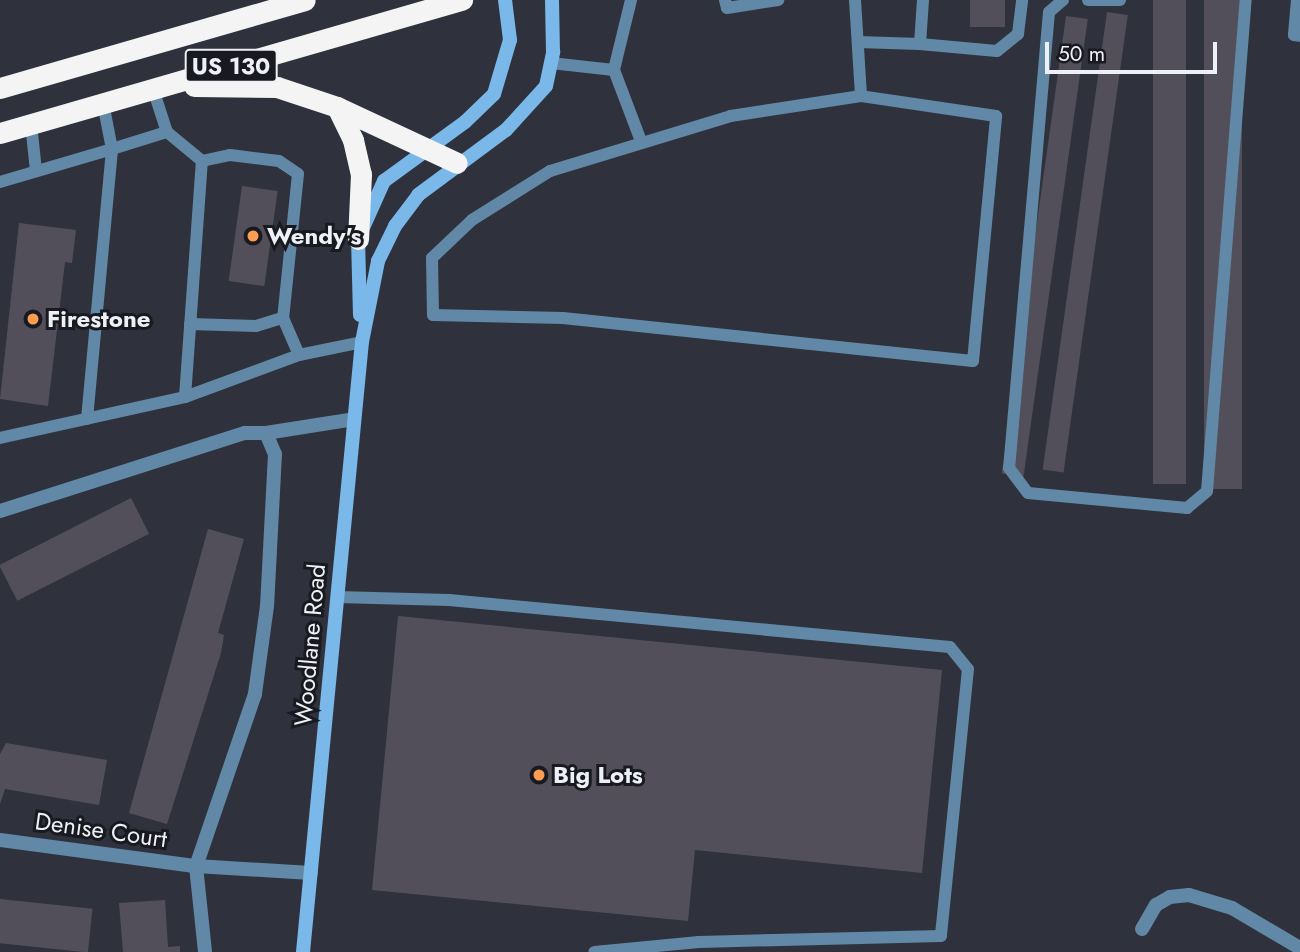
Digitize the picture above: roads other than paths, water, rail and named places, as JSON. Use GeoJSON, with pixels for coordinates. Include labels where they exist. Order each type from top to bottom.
{"type":"FeatureCollection","features":[{"type":"Feature","properties":{"kind":"highway","name":"US 130"},"geometry":{"type":"LineString","coordinates":[[0,88],[305,0]]}},
{"type":"Feature","properties":{"kind":"highway","name":"US 130"},"geometry":{"type":"LineString","coordinates":[[0,133],[462,0]]}},
{"type":"Feature","properties":{"kind":"highway"},"geometry":{"type":"LineString","coordinates":[[153,89],[237,84],[277,87],[337,107],[457,163]]}},
{"type":"Feature","properties":{"kind":"highway"},"geometry":{"type":"LineString","coordinates":[[337,107],[353,140],[361,174],[358,239]]}},
{"type":"Feature","properties":{"kind":"street","name":"Woodlane Road"},"geometry":{"type":"LineString","coordinates":[[362,342],[358,239],[384,181],[428,149],[494,94],[510,40],[505,0]]}},
{"type":"Feature","properties":{"kind":"street","name":"Woodlane Road"},"geometry":{"type":"LineString","coordinates":[[303,952],[362,342],[378,261],[395,226],[418,195],[528,111],[546,86],[551,63],[552,0]]}},
{"type":"Feature","properties":{"kind":"street"},"geometry":{"type":"LineString","coordinates":[[0,511],[210,441],[354,419]]}},
{"type":"Feature","properties":{"kind":"street"},"geometry":{"type":"LineString","coordinates":[[205,952],[196,866],[255,694],[276,485],[275,454],[266,433]]}},
{"type":"Feature","properties":{"kind":"street","name":"Denise Court"},"geometry":{"type":"LineString","coordinates":[[0,839],[196,866],[311,873]]}},
{"type":"Feature","properties":{"kind":"street"},"geometry":{"type":"LineString","coordinates":[[1142,929],[1156,905],[1170,897],[1189,895],[1232,908],[1300,948]]}},
{"type":"Feature","properties":{"kind":"lane"},"geometry":{"type":"LineString","coordinates":[[631,0],[614,70],[641,141]]}},
{"type":"Feature","properties":{"kind":"lane"},"geometry":{"type":"LineString","coordinates":[[725,0],[727,8],[778,0]]}},
{"type":"Feature","properties":{"kind":"lane"},"geometry":{"type":"LineString","coordinates":[[855,0],[861,96]]}},
{"type":"Feature","properties":{"kind":"lane"},"geometry":{"type":"LineString","coordinates":[[920,44],[923,0]]}},
{"type":"Feature","properties":{"kind":"lane"},"geometry":{"type":"LineString","coordinates":[[858,43],[920,44],[997,51],[1008,46],[1018,34],[1022,0]]}},
{"type":"Feature","properties":{"kind":"lane"},"geometry":{"type":"LineString","coordinates":[[1063,0],[1049,12],[1009,468],[1028,493],[1187,508],[1207,491],[1246,0]]}},
{"type":"Feature","properties":{"kind":"lane"},"geometry":{"type":"LineString","coordinates":[[1088,0],[1120,0]]}},
{"type":"Feature","properties":{"kind":"lane"},"geometry":{"type":"LineString","coordinates":[[1297,0],[1294,35],[1300,36]]}},
{"type":"Feature","properties":{"kind":"lane"},"geometry":{"type":"LineString","coordinates":[[551,63],[614,70]]}},
{"type":"Feature","properties":{"kind":"lane"},"geometry":{"type":"LineString","coordinates":[[153,89],[167,132],[202,161]]}},
{"type":"Feature","properties":{"kind":"lane"},"geometry":{"type":"LineString","coordinates":[[861,96],[996,116],[973,361],[563,318],[433,314],[432,258],[472,220],[550,171],[641,141],[731,116],[861,96]]}},
{"type":"Feature","properties":{"kind":"lane"},"geometry":{"type":"LineString","coordinates":[[87,419],[112,149],[103,103]]}},
{"type":"Feature","properties":{"kind":"lane"},"geometry":{"type":"LineString","coordinates":[[31,124],[36,171]]}},
{"type":"Feature","properties":{"kind":"lane"},"geometry":{"type":"LineString","coordinates":[[0,182],[167,132]]}},
{"type":"Feature","properties":{"kind":"lane"},"geometry":{"type":"LineString","coordinates":[[202,161],[230,155],[279,161],[298,174],[283,318],[299,355]]}},
{"type":"Feature","properties":{"kind":"lane"},"geometry":{"type":"LineString","coordinates":[[185,397],[202,161]]}},
{"type":"Feature","properties":{"kind":"lane"},"geometry":{"type":"LineString","coordinates":[[190,324],[256,326],[283,318]]}},
{"type":"Feature","properties":{"kind":"lane"},"geometry":{"type":"LineString","coordinates":[[0,438],[185,397],[299,355],[362,342]]}},
{"type":"Feature","properties":{"kind":"lane"},"geometry":{"type":"LineString","coordinates":[[337,597],[449,600],[950,647],[968,669],[941,936],[699,942],[594,952]]}},
{"type":"Feature","properties":{"kind":"place","name":"Wendy's"},"geometry":{"type":"Point","coordinates":[253,236]}},
{"type":"Feature","properties":{"kind":"place","name":"Firestone"},"geometry":{"type":"Point","coordinates":[33,319]}},
{"type":"Feature","properties":{"kind":"place","name":"Big Lots"},"geometry":{"type":"Point","coordinates":[539,775]}}]}
